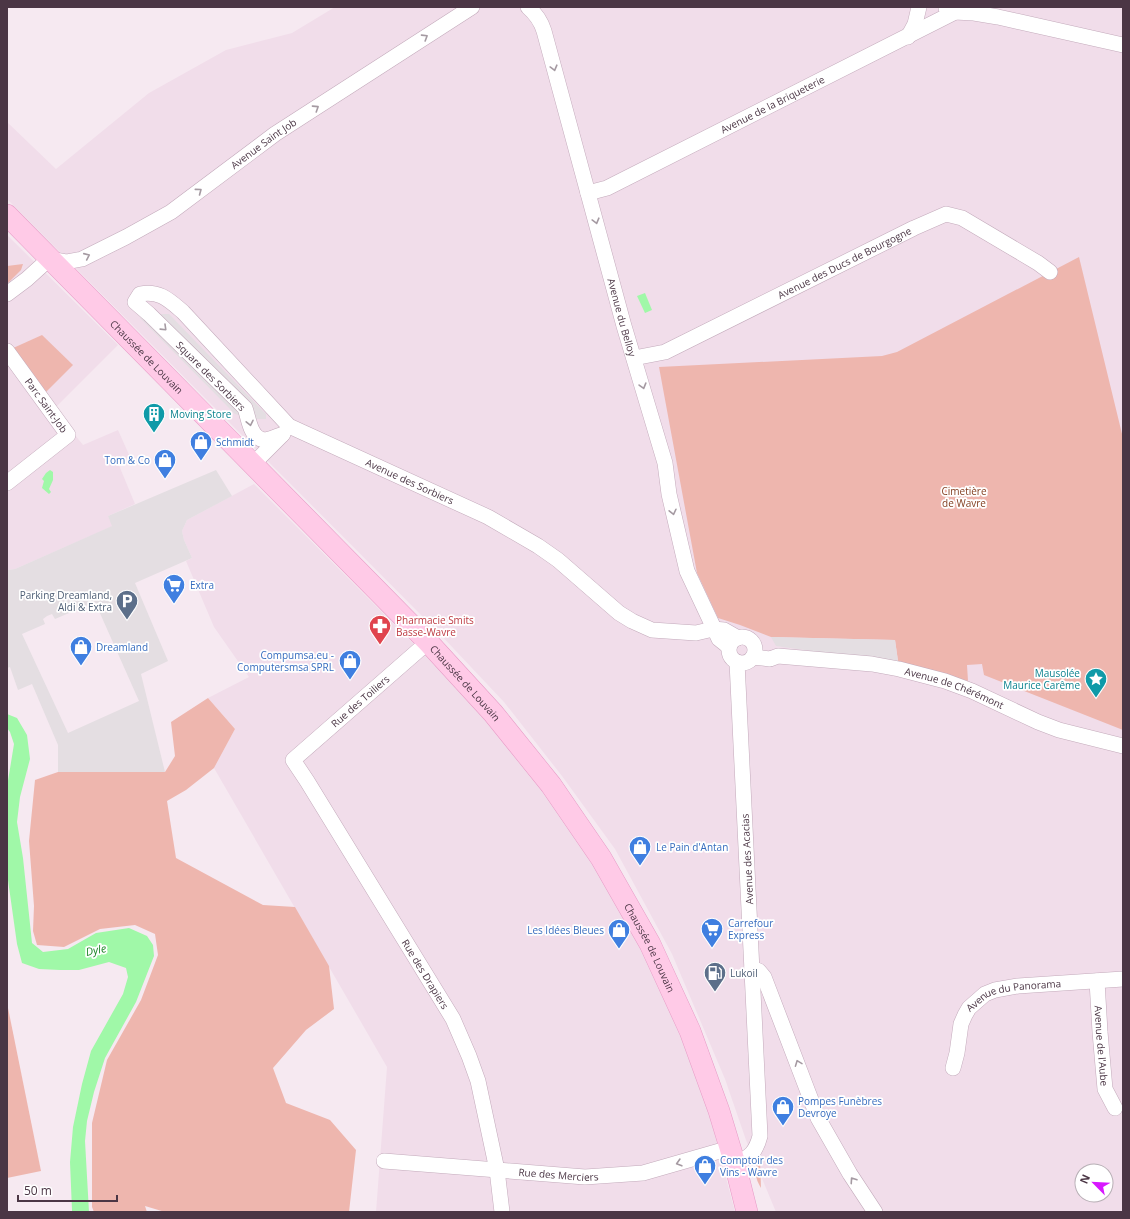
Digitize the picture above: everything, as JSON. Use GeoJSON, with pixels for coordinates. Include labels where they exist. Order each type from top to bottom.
{"type":"FeatureCollection","features":[{"type":"Feature","properties":{"kind":"main road","name":"Chaussée de Louvain"},"geometry":{"type":"LineString","coordinates":[[7,215],[428,642],[493,713],[546,778],[601,858],[650,944],[690,1031],[719,1111],[733,1156],[747,1212]]}},
{"type":"Feature","properties":{"kind":"street","name":"Avenue Saint Job"},"geometry":{"type":"LineString","coordinates":[[49,259],[66,262],[82,259],[171,212],[275,134],[472,7]]}},
{"type":"Feature","properties":{"kind":"street","name":"Avenue du Belloy"},"geometry":{"type":"LineString","coordinates":[[528,7],[541,21],[624,326],[665,463],[669,494],[687,571],[713,629]]}},
{"type":"Feature","properties":{"kind":"street"},"geometry":{"type":"LineString","coordinates":[[908,37],[915,24],[920,7]]}},
{"type":"Feature","properties":{"kind":"street"},"geometry":{"type":"LineString","coordinates":[[950,10],[998,17],[1123,45]]}},
{"type":"Feature","properties":{"kind":"street","name":"Avenue de la Briqueterie"},"geometry":{"type":"LineString","coordinates":[[588,193],[607,188],[908,37],[950,10]]}},
{"type":"Feature","properties":{"kind":"street","name":"Avenue des Ducs de Bourgogne"},"geometry":{"type":"LineString","coordinates":[[634,358],[665,352],[914,228],[946,214],[962,218],[1038,263],[1050,272]]}},
{"type":"Feature","properties":{"kind":"street"},"geometry":{"type":"LineString","coordinates":[[7,294],[27,280],[49,259]]}},
{"type":"Feature","properties":{"kind":"street","name":"Avenue des Sorbiers"},"geometry":{"type":"LineString","coordinates":[[135,302],[140,294],[149,292],[166,297],[183,312],[286,430],[329,445],[488,516],[538,546],[558,560],[619,613],[632,621],[652,630],[696,633],[713,629]]}},
{"type":"Feature","properties":{"kind":"street","name":"Square des Sorbiers"},"geometry":{"type":"LineString","coordinates":[[135,302],[245,408],[249,418],[251,430],[255,436],[264,440],[286,430]]}},
{"type":"Feature","properties":{"kind":"street","name":"Parc Saint-Job"},"geometry":{"type":"LineString","coordinates":[[7,351],[68,435],[7,483]]}},
{"type":"Feature","properties":{"kind":"street"},"geometry":{"type":"LineString","coordinates":[[253,464],[286,430]]}},
{"type":"Feature","properties":{"kind":"street"},"geometry":{"type":"LineString","coordinates":[[713,629],[724,630],[734,642]]}},
{"type":"Feature","properties":{"kind":"street"},"geometry":{"type":"LineString","coordinates":[[745,637],[750,640],[754,651],[746,663],[737,662],[730,656],[734,642],[745,637]]}},
{"type":"Feature","properties":{"kind":"street","name":"Rue des Toiliers"},"geometry":{"type":"LineString","coordinates":[[293,760],[428,642]]}},
{"type":"Feature","properties":{"kind":"street","name":"Avenue de Chérémont"},"geometry":{"type":"LineString","coordinates":[[754,651],[770,651],[778,656],[872,664],[899,669],[945,681],[972,691],[1038,722],[1059,730],[1123,746]]}},
{"type":"Feature","properties":{"kind":"street","name":"Avenue des Acacias"},"geometry":{"type":"LineString","coordinates":[[733,1156],[748,1158],[757,1147],[760,1136],[737,662]]}},
{"type":"Feature","properties":{"kind":"street","name":"Rue des Drapiers"},"geometry":{"type":"LineString","coordinates":[[293,760],[312,788],[453,1019],[463,1040],[478,1081],[498,1170],[502,1212]]}},
{"type":"Feature","properties":{"kind":"street"},"geometry":{"type":"LineString","coordinates":[[752,968],[759,971],[764,977],[818,1118],[850,1174],[875,1212]]}},
{"type":"Feature","properties":{"kind":"street","name":"Avenue du Panorama"},"geometry":{"type":"LineString","coordinates":[[953,1068],[957,1053],[961,1024],[965,1015],[969,1008],[986,994],[995,990],[1018,986],[1123,979]]}},
{"type":"Feature","properties":{"kind":"street","name":"Avenue de l'Aube"},"geometry":{"type":"LineString","coordinates":[[1097,981],[1105,1089],[1115,1108]]}},
{"type":"Feature","properties":{"kind":"street","name":"Rue des Merciers"},"geometry":{"type":"LineString","coordinates":[[384,1161],[585,1178],[643,1173],[733,1156]]}},
{"type":"Feature","properties":{"kind":"shaded area"},"geometry":{"type":"Polygon","coordinates":[[[335,7],[1123,7],[1123,1212],[776,1212],[746,1140],[725,1079],[672,954],[615,849],[562,776],[504,702],[437,631],[7,199],[7,122],[56,169],[149,93],[226,50],[292,33],[335,7]]]}},
{"type":"Feature","properties":{"kind":"shaded area"},"geometry":{"type":"Polygon","coordinates":[[[7,235],[118,345],[54,409],[83,445],[118,430],[130,457],[118,463],[135,504],[108,516],[113,526],[15,569],[7,570],[7,235]]]}},
{"type":"Feature","properties":{"kind":"shaded area"},"geometry":{"type":"Polygon","coordinates":[[[169,314],[266,414],[266,419],[253,419],[235,414],[140,318],[143,315],[169,314]]]}},
{"type":"Feature","properties":{"kind":"shaded area","name":"Parking Dreamland, Aldi & Extra"},"geometry":{"type":"Polygon","coordinates":[[[216,470],[232,496],[187,520],[182,531],[184,540],[192,558],[135,583],[168,661],[141,674],[165,772],[58,772],[58,745],[32,684],[18,690],[10,667],[7,668],[7,570],[15,569],[112,526],[108,516],[216,470]],[[95,602],[55,619],[52,614],[47,616],[43,619],[45,624],[22,634],[68,733],[139,701],[95,602]]]}},
{"type":"Feature","properties":{"kind":"shaded area"},"geometry":{"type":"Polygon","coordinates":[[[254,484],[488,720],[543,792],[593,864],[641,947],[681,1037],[710,1117],[735,1212],[376,1212],[387,1067],[214,768],[235,729],[208,698],[249,677],[214,627],[186,561],[192,558],[184,540],[182,531],[187,520],[254,484]]]}},
{"type":"Feature","properties":{"kind":"shaded area"},"geometry":{"type":"Polygon","coordinates":[[[771,637],[895,640],[898,661],[776,646],[771,637]]]}},
{"type":"Feature","properties":{"kind":"green space","name":"Cimetière de Wavre"},"geometry":{"type":"Polygon","coordinates":[[[1079,257],[1123,438],[1123,730],[984,675],[982,664],[967,665],[968,681],[898,661],[895,640],[771,637],[718,618],[697,573],[659,367],[882,356],[897,352],[1079,257]]]}},
{"type":"Feature","properties":{"kind":"green space"},"geometry":{"type":"Polygon","coordinates":[[[23,264],[21,270],[7,284],[7,266],[23,264]]]}},
{"type":"Feature","properties":{"kind":"green space"},"geometry":{"type":"Polygon","coordinates":[[[42,335],[73,365],[45,393],[11,349],[42,335]]]}},
{"type":"Feature","properties":{"kind":"green space"},"geometry":{"type":"Polygon","coordinates":[[[208,698],[235,729],[214,768],[186,790],[167,801],[176,858],[263,905],[295,907],[329,966],[334,1009],[306,1030],[273,1068],[286,1103],[330,1120],[356,1150],[349,1212],[165,1212],[145,1206],[147,1212],[94,1212],[92,1207],[92,1123],[107,1060],[141,1000],[158,955],[155,934],[135,925],[100,929],[64,947],[37,945],[33,931],[34,906],[29,841],[35,780],[58,772],[165,772],[175,756],[171,722],[208,698]]]}},
{"type":"Feature","properties":{"kind":"green space"},"geometry":{"type":"Polygon","coordinates":[[[7,1003],[41,1171],[7,1178],[7,1003]]]}},
{"type":"Feature","properties":{"kind":"green space"},"geometry":{"type":"Polygon","coordinates":[[[760,1159],[761,1188],[757,1181],[756,1174],[756,1166],[760,1159]]]}},
{"type":"Feature","properties":{"kind":"water"},"geometry":{"type":"Polygon","coordinates":[[[645,293],[652,310],[645,313],[637,296],[645,293]]]}},
{"type":"Feature","properties":{"kind":"water"},"geometry":{"type":"Polygon","coordinates":[[[50,470],[53,472],[53,480],[49,489],[51,492],[49,494],[42,488],[44,481],[42,479],[50,470]]]}},
{"type":"Feature","properties":{"kind":"water","name":"Dyle"},"geometry":{"type":"Polygon","coordinates":[[[7,714],[17,718],[27,735],[30,759],[20,797],[17,822],[23,858],[32,943],[43,952],[68,949],[96,933],[129,928],[147,936],[153,945],[154,956],[136,1002],[105,1058],[94,1092],[87,1121],[85,1141],[89,1212],[72,1212],[70,1162],[73,1127],[91,1051],[123,994],[128,977],[126,968],[109,962],[79,970],[39,969],[22,963],[17,944],[7,873],[7,787],[14,744],[7,728],[7,714]]]}},
{"type":"Feature","properties":{"kind":"place","name":"Moving Store"},"geometry":{"type":"Point","coordinates":[154,434]}},
{"type":"Feature","properties":{"kind":"place","name":"Schmidt"},"geometry":{"type":"Point","coordinates":[201,462]}},
{"type":"Feature","properties":{"kind":"place","name":"Tom & Co"},"geometry":{"type":"Point","coordinates":[165,480]}},
{"type":"Feature","properties":{"kind":"place","name":"Extra"},"geometry":{"type":"Point","coordinates":[174,604]}},
{"type":"Feature","properties":{"kind":"place","name":"Parking Dreamland, Aldi & Extra"},"geometry":{"type":"Point","coordinates":[127,620]}},
{"type":"Feature","properties":{"kind":"place","name":"Pharmacie Smits Basse-Wavre"},"geometry":{"type":"Point","coordinates":[380,646]}},
{"type":"Feature","properties":{"kind":"place","name":"Dreamland"},"geometry":{"type":"Point","coordinates":[81,666]}},
{"type":"Feature","properties":{"kind":"place","name":"Compumsa.eu - Computersmsa SPRL"},"geometry":{"type":"Point","coordinates":[350,680]}},
{"type":"Feature","properties":{"kind":"place","name":"Mausolée Maurice Carême"},"geometry":{"type":"Point","coordinates":[1096,698]}},
{"type":"Feature","properties":{"kind":"place","name":"Le Pain d'Antan"},"geometry":{"type":"Point","coordinates":[640,866]}},
{"type":"Feature","properties":{"kind":"place","name":"Carrefour Express"},"geometry":{"type":"Point","coordinates":[712,948]}},
{"type":"Feature","properties":{"kind":"place","name":"Les Idées Bleues"},"geometry":{"type":"Point","coordinates":[619,950]}},
{"type":"Feature","properties":{"kind":"place","name":"Lukoil"},"geometry":{"type":"Point","coordinates":[715,992]}},
{"type":"Feature","properties":{"kind":"place","name":"Pompes Funèbres Devroye"},"geometry":{"type":"Point","coordinates":[783,1126]}},
{"type":"Feature","properties":{"kind":"place","name":"Comptoir des Vins - Wavre"},"geometry":{"type":"Point","coordinates":[705,1186]}}]}
